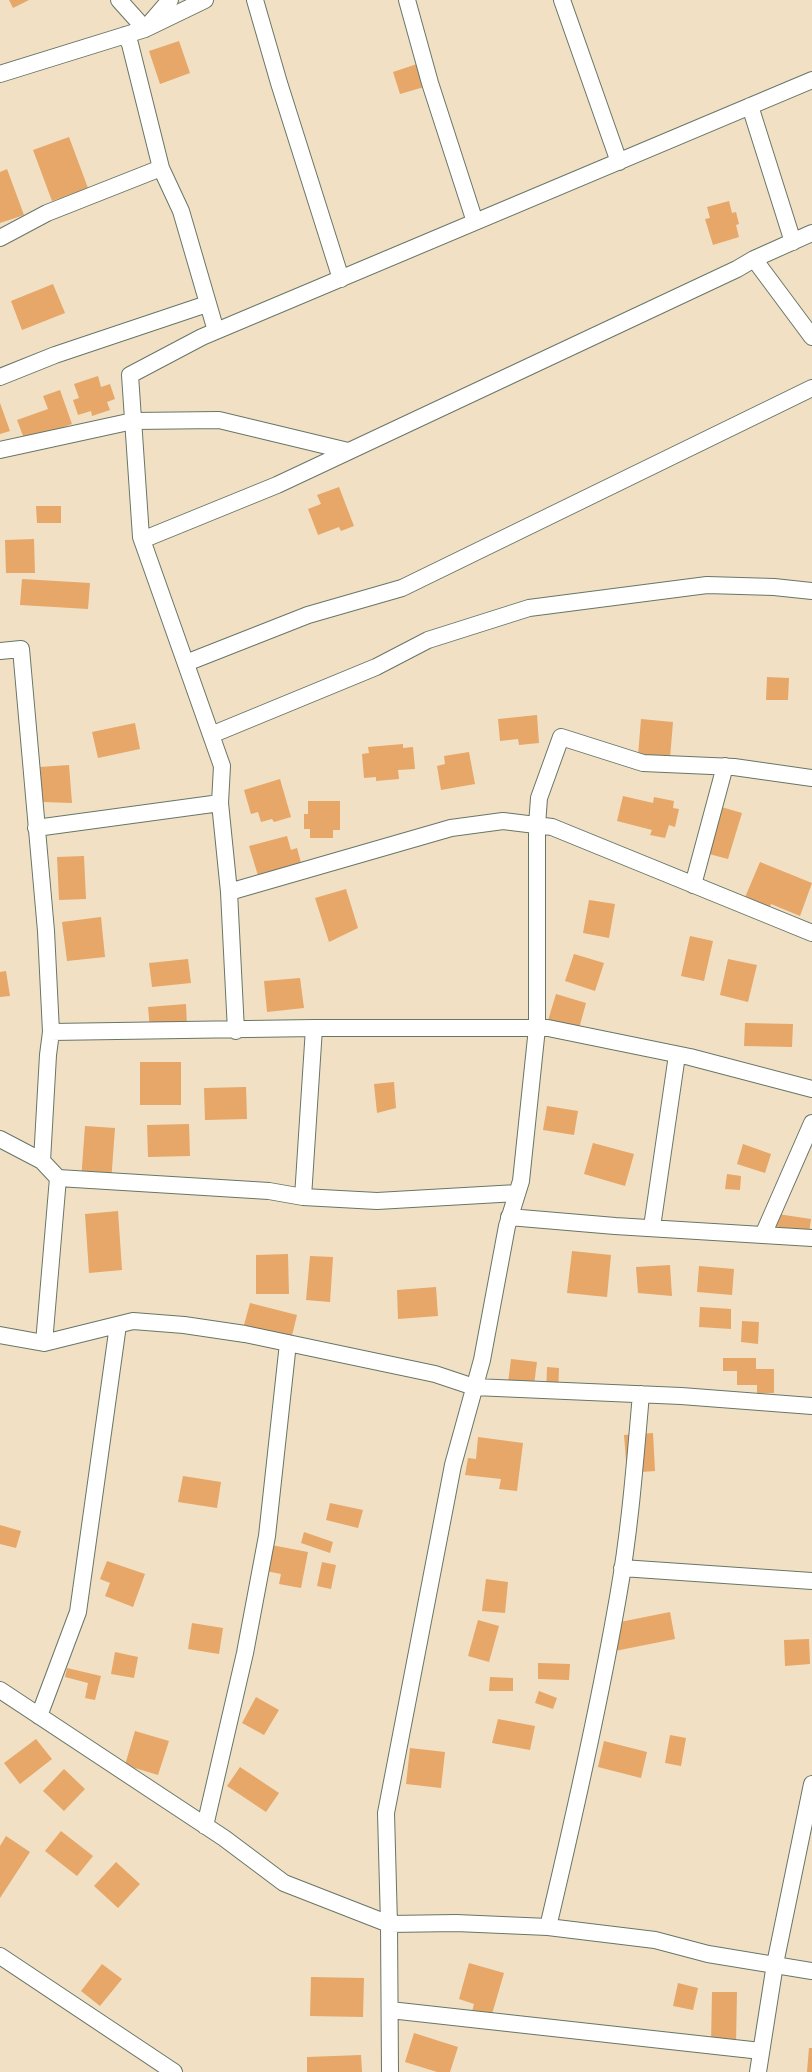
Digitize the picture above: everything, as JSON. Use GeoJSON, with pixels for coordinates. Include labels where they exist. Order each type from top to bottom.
{"type":"FeatureCollection","features":[{"type":"Feature","properties":{"kind":"street"},"geometry":{"type":"LineString","coordinates":[[118,0],[145,29]]}},
{"type":"Feature","properties":{"kind":"street"},"geometry":{"type":"LineString","coordinates":[[145,29],[170,0]]}},
{"type":"Feature","properties":{"kind":"street"},"geometry":{"type":"LineString","coordinates":[[0,74],[145,29],[205,0]]}},
{"type":"Feature","properties":{"kind":"street"},"geometry":{"type":"LineString","coordinates":[[255,0],[278,83],[341,278]]}},
{"type":"Feature","properties":{"kind":"street"},"geometry":{"type":"LineString","coordinates":[[407,0],[430,83],[475,222]]}},
{"type":"Feature","properties":{"kind":"street"},"geometry":{"type":"LineString","coordinates":[[562,0],[619,162]]}},
{"type":"Feature","properties":{"kind":"street"},"geometry":{"type":"LineString","coordinates":[[125,35],[130,44],[161,168],[181,211],[216,331]]}},
{"type":"Feature","properties":{"kind":"street"},"geometry":{"type":"LineString","coordinates":[[236,1031],[229,892],[220,802],[222,766],[142,540],[130,375],[216,331],[812,80]]}},
{"type":"Feature","properties":{"kind":"street"},"geometry":{"type":"LineString","coordinates":[[750,106],[793,242]]}},
{"type":"Feature","properties":{"kind":"street"},"geometry":{"type":"LineString","coordinates":[[0,238],[47,213],[161,168]]}},
{"type":"Feature","properties":{"kind":"street"},"geometry":{"type":"LineString","coordinates":[[142,540],[277,485],[812,233]]}},
{"type":"Feature","properties":{"kind":"street"},"geometry":{"type":"LineString","coordinates":[[754,259],[812,337]]}},
{"type":"Feature","properties":{"kind":"street"},"geometry":{"type":"LineString","coordinates":[[0,377],[55,355],[207,304]]}},
{"type":"Feature","properties":{"kind":"street"},"geometry":{"type":"LineString","coordinates":[[186,663],[308,615],[402,588],[812,388]]}},
{"type":"Feature","properties":{"kind":"street"},"geometry":{"type":"LineString","coordinates":[[0,450],[133,421],[219,420],[348,451]]}},
{"type":"Feature","properties":{"kind":"street"},"geometry":{"type":"LineString","coordinates":[[211,735],[376,667],[428,640],[529,608],[707,586],[774,587],[812,592]]}},
{"type":"Feature","properties":{"kind":"street"},"geometry":{"type":"LineString","coordinates":[[0,651],[21,649],[46,931],[52,1032],[48,1055],[42,1162]]}},
{"type":"Feature","properties":{"kind":"street"},"geometry":{"type":"LineString","coordinates":[[390,2072],[390,1924],[386,1813],[453,1465],[482,1360],[509,1217],[521,1181],[536,1028],[536,825],[539,798],[561,737],[644,763],[725,766],[812,778]]}},
{"type":"Feature","properties":{"kind":"street"},"geometry":{"type":"LineString","coordinates":[[692,885],[725,766]]}},
{"type":"Feature","properties":{"kind":"street"},"geometry":{"type":"LineString","coordinates":[[36,828],[220,802]]}},
{"type":"Feature","properties":{"kind":"street"},"geometry":{"type":"LineString","coordinates":[[229,892],[451,828],[503,821],[552,827],[812,933]]}},
{"type":"Feature","properties":{"kind":"street"},"geometry":{"type":"LineString","coordinates":[[52,1032],[236,1031],[314,1028],[548,1028],[678,1055],[812,1090]]}},
{"type":"Feature","properties":{"kind":"street"},"geometry":{"type":"LineString","coordinates":[[303,1197],[314,1028]]}},
{"type":"Feature","properties":{"kind":"street"},"geometry":{"type":"LineString","coordinates":[[652,1227],[678,1055]]}},
{"type":"Feature","properties":{"kind":"street"},"geometry":{"type":"LineString","coordinates":[[763,1235],[812,1122]]}},
{"type":"Feature","properties":{"kind":"street"},"geometry":{"type":"LineString","coordinates":[[0,1139],[42,1162],[58,1178],[269,1191],[303,1197],[377,1201],[517,1193]]}},
{"type":"Feature","properties":{"kind":"street"},"geometry":{"type":"LineString","coordinates":[[44,1343],[58,1178]]}},
{"type":"Feature","properties":{"kind":"street"},"geometry":{"type":"LineString","coordinates":[[509,1217],[615,1226],[812,1238]]}},
{"type":"Feature","properties":{"kind":"street"},"geometry":{"type":"LineString","coordinates":[[0,1335],[44,1343],[133,1321],[184,1325],[288,1343],[435,1374],[474,1387],[640,1394],[812,1406]]}},
{"type":"Feature","properties":{"kind":"street"},"geometry":{"type":"LineString","coordinates":[[39,1716],[78,1612],[118,1325]]}},
{"type":"Feature","properties":{"kind":"street"},"geometry":{"type":"LineString","coordinates":[[205,1826],[245,1653],[267,1536],[288,1343]]}},
{"type":"Feature","properties":{"kind":"street"},"geometry":{"type":"LineString","coordinates":[[548,1926],[571,1828],[622,1568],[631,1500],[640,1394]]}},
{"type":"Feature","properties":{"kind":"street"},"geometry":{"type":"LineString","coordinates":[[622,1568],[812,1581]]}},
{"type":"Feature","properties":{"kind":"street"},"geometry":{"type":"LineString","coordinates":[[0,1690],[205,1826],[284,1883],[390,1924],[456,1923],[548,1926],[654,1940],[708,1954],[812,1971]]}},
{"type":"Feature","properties":{"kind":"street"},"geometry":{"type":"LineString","coordinates":[[758,2072],[776,1964],[812,1784]]}},
{"type":"Feature","properties":{"kind":"street"},"geometry":{"type":"LineString","coordinates":[[0,1956],[174,2072]]}},
{"type":"Feature","properties":{"kind":"street"},"geometry":{"type":"LineString","coordinates":[[390,2010],[762,2051]]}},
{"type":"Feature","properties":{"kind":"building"},"geometry":{"type":"Polygon","coordinates":[[[9,0],[29,0],[13,8],[9,0]]]}},
{"type":"Feature","properties":{"kind":"building"},"geometry":{"type":"Polygon","coordinates":[[[179,41],[190,73],[160,84],[149,51],[179,41]]]}},
{"type":"Feature","properties":{"kind":"building"},"geometry":{"type":"Polygon","coordinates":[[[417,64],[424,87],[400,94],[393,72],[417,64]]]}},
{"type":"Feature","properties":{"kind":"building"},"geometry":{"type":"Polygon","coordinates":[[[69,137],[88,188],[52,201],[33,150],[69,137]]]}},
{"type":"Feature","properties":{"kind":"building"},"geometry":{"type":"Polygon","coordinates":[[[7,169],[24,215],[0,223],[0,172],[7,169]]]}},
{"type":"Feature","properties":{"kind":"building"},"geometry":{"type":"Polygon","coordinates":[[[729,201],[732,213],[736,212],[739,224],[736,225],[739,237],[713,245],[705,219],[710,218],[707,207],[729,201]]]}},
{"type":"Feature","properties":{"kind":"building"},"geometry":{"type":"Polygon","coordinates":[[[53,284],[65,313],[22,330],[11,301],[53,284]]]}},
{"type":"Feature","properties":{"kind":"building"},"geometry":{"type":"Polygon","coordinates":[[[98,376],[101,387],[110,384],[115,399],[107,402],[110,410],[92,416],[91,411],[78,415],[73,400],[79,398],[74,384],[98,376]]]}},
{"type":"Feature","properties":{"kind":"building"},"geometry":{"type":"Polygon","coordinates":[[[60,390],[72,424],[25,441],[17,420],[48,409],[43,396],[60,390]]]}},
{"type":"Feature","properties":{"kind":"building"},"geometry":{"type":"Polygon","coordinates":[[[0,403],[10,431],[0,434],[0,403]]]}},
{"type":"Feature","properties":{"kind":"building"},"geometry":{"type":"Polygon","coordinates":[[[339,487],[354,526],[341,531],[339,527],[318,535],[308,509],[321,504],[317,495],[339,487]]]}},
{"type":"Feature","properties":{"kind":"building"},"geometry":{"type":"Polygon","coordinates":[[[36,506],[61,506],[61,523],[37,523],[36,506]]]}},
{"type":"Feature","properties":{"kind":"building"},"geometry":{"type":"Polygon","coordinates":[[[34,539],[35,573],[6,573],[5,540],[34,539]]]}},
{"type":"Feature","properties":{"kind":"building"},"geometry":{"type":"Polygon","coordinates":[[[22,579],[90,583],[88,609],[20,605],[22,579]]]}},
{"type":"Feature","properties":{"kind":"building"},"geometry":{"type":"Polygon","coordinates":[[[767,677],[789,678],[788,700],[766,700],[767,677]]]}},
{"type":"Feature","properties":{"kind":"building"},"geometry":{"type":"Polygon","coordinates":[[[537,715],[539,743],[519,745],[518,739],[500,741],[498,719],[537,715]]]}},
{"type":"Feature","properties":{"kind":"building"},"geometry":{"type":"Polygon","coordinates":[[[641,719],[673,722],[669,770],[637,768],[641,719]]]}},
{"type":"Feature","properties":{"kind":"building"},"geometry":{"type":"Polygon","coordinates":[[[135,723],[140,749],[98,758],[92,732],[135,723]]]}},
{"type":"Feature","properties":{"kind":"building"},"geometry":{"type":"Polygon","coordinates":[[[403,744],[403,748],[413,747],[415,769],[398,770],[399,779],[376,781],[376,777],[364,778],[362,754],[369,753],[368,747],[403,744]]]}},
{"type":"Feature","properties":{"kind":"building"},"geometry":{"type":"Polygon","coordinates":[[[469,752],[475,784],[441,790],[437,766],[445,764],[444,756],[469,752]]]}},
{"type":"Feature","properties":{"kind":"building"},"geometry":{"type":"Polygon","coordinates":[[[69,765],[72,803],[43,802],[40,767],[69,765]]]}},
{"type":"Feature","properties":{"kind":"building"},"geometry":{"type":"Polygon","coordinates":[[[280,779],[291,817],[274,822],[272,819],[261,822],[258,812],[251,814],[244,790],[280,779]]]}},
{"type":"Feature","properties":{"kind":"building"},"geometry":{"type":"Polygon","coordinates":[[[623,796],[653,803],[654,797],[674,801],[673,808],[679,809],[675,827],[669,825],[665,838],[650,835],[652,830],[617,821],[623,796]]]}},
{"type":"Feature","properties":{"kind":"building"},"geometry":{"type":"Polygon","coordinates":[[[308,801],[340,801],[340,830],[333,830],[333,838],[310,838],[310,829],[304,829],[304,814],[308,814],[308,801]]]}},
{"type":"Feature","properties":{"kind":"building"},"geometry":{"type":"Polygon","coordinates":[[[718,806],[742,813],[728,859],[709,854],[718,806]]]}},
{"type":"Feature","properties":{"kind":"building"},"geometry":{"type":"Polygon","coordinates":[[[287,836],[291,850],[297,848],[303,870],[260,882],[249,846],[287,836]]]}},
{"type":"Feature","properties":{"kind":"building"},"geometry":{"type":"Polygon","coordinates":[[[84,856],[86,899],[59,900],[57,857],[84,856]]]}},
{"type":"Feature","properties":{"kind":"building"},"geometry":{"type":"Polygon","coordinates":[[[760,862],[812,883],[800,916],[771,904],[768,912],[743,902],[760,862]]]}},
{"type":"Feature","properties":{"kind":"building"},"geometry":{"type":"Polygon","coordinates":[[[346,889],[358,928],[329,942],[315,898],[346,889]]]}},
{"type":"Feature","properties":{"kind":"building"},"geometry":{"type":"Polygon","coordinates":[[[589,900],[615,904],[609,938],[583,933],[589,900]]]}},
{"type":"Feature","properties":{"kind":"building"},"geometry":{"type":"Polygon","coordinates":[[[101,917],[105,957],[67,961],[62,922],[101,917]]]}},
{"type":"Feature","properties":{"kind":"building"},"geometry":{"type":"Polygon","coordinates":[[[690,936],[713,941],[704,981],[681,976],[690,936]]]}},
{"type":"Feature","properties":{"kind":"building"},"geometry":{"type":"Polygon","coordinates":[[[574,954],[604,963],[595,991],[565,981],[574,954]]]}},
{"type":"Feature","properties":{"kind":"building"},"geometry":{"type":"Polygon","coordinates":[[[188,959],[191,983],[152,987],[149,963],[188,959]]]}},
{"type":"Feature","properties":{"kind":"building"},"geometry":{"type":"Polygon","coordinates":[[[728,959],[757,965],[748,1002],[720,995],[728,959]]]}},
{"type":"Feature","properties":{"kind":"building"},"geometry":{"type":"Polygon","coordinates":[[[6,971],[10,996],[0,997],[0,972],[6,971]]]}},
{"type":"Feature","properties":{"kind":"building"},"geometry":{"type":"Polygon","coordinates":[[[300,978],[304,1008],[267,1012],[264,981],[300,978]]]}},
{"type":"Feature","properties":{"kind":"building"},"geometry":{"type":"Polygon","coordinates":[[[556,994],[586,1003],[577,1036],[546,1027],[556,994]]]}},
{"type":"Feature","properties":{"kind":"building"},"geometry":{"type":"Polygon","coordinates":[[[186,1004],[187,1026],[150,1029],[148,1007],[186,1004]]]}},
{"type":"Feature","properties":{"kind":"building"},"geometry":{"type":"Polygon","coordinates":[[[745,1023],[793,1024],[792,1047],[744,1046],[745,1023]]]}},
{"type":"Feature","properties":{"kind":"building"},"geometry":{"type":"Polygon","coordinates":[[[140,1062],[181,1062],[181,1105],[140,1105],[140,1062]]]}},
{"type":"Feature","properties":{"kind":"building"},"geometry":{"type":"Polygon","coordinates":[[[394,1082],[396,1108],[377,1113],[374,1084],[394,1082]]]}},
{"type":"Feature","properties":{"kind":"building"},"geometry":{"type":"Polygon","coordinates":[[[246,1087],[247,1119],[205,1120],[204,1088],[246,1087]]]}},
{"type":"Feature","properties":{"kind":"building"},"geometry":{"type":"Polygon","coordinates":[[[547,1106],[578,1111],[574,1135],[543,1130],[547,1106]]]}},
{"type":"Feature","properties":{"kind":"building"},"geometry":{"type":"Polygon","coordinates":[[[189,1124],[190,1156],[148,1157],[147,1125],[189,1124]]]}},
{"type":"Feature","properties":{"kind":"building"},"geometry":{"type":"Polygon","coordinates":[[[85,1126],[115,1128],[111,1183],[81,1181],[85,1126]]]}},
{"type":"Feature","properties":{"kind":"building"},"geometry":{"type":"Polygon","coordinates":[[[593,1143],[634,1154],[625,1186],[584,1174],[593,1143]]]}},
{"type":"Feature","properties":{"kind":"building"},"geometry":{"type":"Polygon","coordinates":[[[743,1144],[771,1154],[765,1173],[737,1164],[743,1144]]]}},
{"type":"Feature","properties":{"kind":"building"},"geometry":{"type":"Polygon","coordinates":[[[727,1174],[741,1176],[740,1190],[725,1189],[727,1174]]]}},
{"type":"Feature","properties":{"kind":"building"},"geometry":{"type":"Polygon","coordinates":[[[118,1211],[122,1270],[89,1273],[85,1214],[118,1211]]]}},
{"type":"Feature","properties":{"kind":"building"},"geometry":{"type":"Polygon","coordinates":[[[771,1213],[811,1219],[808,1240],[768,1233],[771,1213]]]}},
{"type":"Feature","properties":{"kind":"building"},"geometry":{"type":"Polygon","coordinates":[[[572,1251],[611,1255],[607,1297],[567,1293],[572,1251]]]}},
{"type":"Feature","properties":{"kind":"building"},"geometry":{"type":"Polygon","coordinates":[[[288,1254],[289,1294],[256,1294],[256,1255],[288,1254]]]}},
{"type":"Feature","properties":{"kind":"building"},"geometry":{"type":"Polygon","coordinates":[[[310,1256],[333,1257],[330,1302],[306,1300],[310,1256]]]}},
{"type":"Feature","properties":{"kind":"building"},"geometry":{"type":"Polygon","coordinates":[[[670,1265],[672,1296],[638,1293],[636,1267],[670,1265]]]}},
{"type":"Feature","properties":{"kind":"building"},"geometry":{"type":"Polygon","coordinates":[[[699,1266],[734,1269],[732,1295],[697,1292],[699,1266]]]}},
{"type":"Feature","properties":{"kind":"building"},"geometry":{"type":"Polygon","coordinates":[[[436,1287],[438,1316],[398,1319],[397,1290],[436,1287]]]}},
{"type":"Feature","properties":{"kind":"building"},"geometry":{"type":"Polygon","coordinates":[[[250,1303],[297,1315],[289,1348],[241,1336],[250,1303]]]}},
{"type":"Feature","properties":{"kind":"building"},"geometry":{"type":"Polygon","coordinates":[[[700,1307],[731,1309],[731,1329],[699,1327],[700,1307]]]}},
{"type":"Feature","properties":{"kind":"building"},"geometry":{"type":"Polygon","coordinates":[[[742,1321],[759,1322],[758,1344],[741,1342],[742,1321]]]}},
{"type":"Feature","properties":{"kind":"building"},"geometry":{"type":"Polygon","coordinates":[[[723,1358],[756,1358],[756,1369],[774,1369],[774,1393],[757,1393],[757,1385],[737,1385],[737,1371],[723,1371],[723,1358]]]}},
{"type":"Feature","properties":{"kind":"building"},"geometry":{"type":"Polygon","coordinates":[[[511,1359],[537,1362],[534,1385],[508,1383],[511,1359]]]}},
{"type":"Feature","properties":{"kind":"building"},"geometry":{"type":"Polygon","coordinates":[[[547,1367],[559,1368],[558,1396],[546,1395],[547,1367]]]}},
{"type":"Feature","properties":{"kind":"building"},"geometry":{"type":"Polygon","coordinates":[[[653,1433],[655,1471],[627,1473],[624,1435],[653,1433]]]}},
{"type":"Feature","properties":{"kind":"building"},"geometry":{"type":"Polygon","coordinates":[[[478,1437],[523,1443],[517,1491],[499,1489],[501,1479],[465,1475],[468,1458],[476,1459],[478,1437]]]}},
{"type":"Feature","properties":{"kind":"building"},"geometry":{"type":"Polygon","coordinates":[[[183,1476],[221,1482],[217,1508],[178,1502],[183,1476]]]}},
{"type":"Feature","properties":{"kind":"building"},"geometry":{"type":"Polygon","coordinates":[[[330,1503],[363,1510],[358,1528],[326,1520],[330,1503]]]}},
{"type":"Feature","properties":{"kind":"building"},"geometry":{"type":"Polygon","coordinates":[[[0,1525],[21,1531],[16,1548],[0,1544],[0,1525]]]}},
{"type":"Feature","properties":{"kind":"building"},"geometry":{"type":"Polygon","coordinates":[[[304,1532],[333,1542],[330,1553],[301,1543],[304,1532]]]}},
{"type":"Feature","properties":{"kind":"building"},"geometry":{"type":"Polygon","coordinates":[[[271,1545],[308,1552],[301,1588],[279,1584],[281,1574],[266,1571],[271,1545]]]}},
{"type":"Feature","properties":{"kind":"building"},"geometry":{"type":"Polygon","coordinates":[[[107,1561],[145,1574],[133,1607],[105,1596],[110,1583],[100,1579],[107,1561]]]}},
{"type":"Feature","properties":{"kind":"building"},"geometry":{"type":"Polygon","coordinates":[[[322,1562],[336,1565],[331,1589],[317,1586],[322,1562]]]}},
{"type":"Feature","properties":{"kind":"building"},"geometry":{"type":"Polygon","coordinates":[[[486,1579],[508,1582],[505,1613],[482,1611],[486,1579]]]}},
{"type":"Feature","properties":{"kind":"building"},"geometry":{"type":"Polygon","coordinates":[[[670,1612],[675,1639],[615,1651],[610,1624],[670,1612]]]}},
{"type":"Feature","properties":{"kind":"building"},"geometry":{"type":"Polygon","coordinates":[[[478,1620],[499,1626],[489,1662],[468,1656],[478,1620]]]}},
{"type":"Feature","properties":{"kind":"building"},"geometry":{"type":"Polygon","coordinates":[[[192,1623],[223,1628],[219,1654],[188,1649],[192,1623]]]}},
{"type":"Feature","properties":{"kind":"building"},"geometry":{"type":"Polygon","coordinates":[[[809,1639],[810,1664],[785,1666],[784,1640],[809,1639]]]}},
{"type":"Feature","properties":{"kind":"building"},"geometry":{"type":"Polygon","coordinates":[[[115,1652],[138,1657],[134,1678],[111,1674],[115,1652]]]}},
{"type":"Feature","properties":{"kind":"building"},"geometry":{"type":"Polygon","coordinates":[[[538,1663],[570,1664],[569,1680],[538,1679],[538,1663]]]}},
{"type":"Feature","properties":{"kind":"building"},"geometry":{"type":"Polygon","coordinates":[[[67,1668],[101,1676],[95,1700],[85,1698],[88,1683],[65,1677],[67,1668]]]}},
{"type":"Feature","properties":{"kind":"building"},"geometry":{"type":"Polygon","coordinates":[[[490,1677],[513,1678],[513,1691],[489,1691],[490,1677]]]}},
{"type":"Feature","properties":{"kind":"building"},"geometry":{"type":"Polygon","coordinates":[[[539,1691],[557,1698],[553,1709],[535,1703],[539,1691]]]}},
{"type":"Feature","properties":{"kind":"building"},"geometry":{"type":"Polygon","coordinates":[[[256,1697],[279,1710],[264,1735],[242,1723],[256,1697]]]}},
{"type":"Feature","properties":{"kind":"building"},"geometry":{"type":"Polygon","coordinates":[[[498,1719],[535,1726],[530,1750],[492,1743],[498,1719]]]}},
{"type":"Feature","properties":{"kind":"building"},"geometry":{"type":"Polygon","coordinates":[[[135,1731],[169,1741],[158,1775],[125,1765],[135,1731]]]}},
{"type":"Feature","properties":{"kind":"building"},"geometry":{"type":"Polygon","coordinates":[[[670,1735],[686,1738],[681,1766],[665,1763],[670,1735]]]}},
{"type":"Feature","properties":{"kind":"building"},"geometry":{"type":"Polygon","coordinates":[[[36,1739],[52,1759],[20,1784],[4,1763],[36,1739]]]}},
{"type":"Feature","properties":{"kind":"building"},"geometry":{"type":"Polygon","coordinates":[[[604,1741],[647,1752],[641,1778],[598,1767],[604,1741]]]}},
{"type":"Feature","properties":{"kind":"building"},"geometry":{"type":"Polygon","coordinates":[[[410,1748],[445,1752],[441,1788],[406,1784],[410,1748]]]}},
{"type":"Feature","properties":{"kind":"building"},"geometry":{"type":"Polygon","coordinates":[[[240,1767],[279,1793],[266,1812],[227,1786],[240,1767]]]}},
{"type":"Feature","properties":{"kind":"building"},"geometry":{"type":"Polygon","coordinates":[[[64,1769],[85,1789],[64,1811],[43,1791],[64,1769]]]}},
{"type":"Feature","properties":{"kind":"building"},"geometry":{"type":"Polygon","coordinates":[[[61,1831],[93,1856],[77,1876],[45,1851],[61,1831]]]}},
{"type":"Feature","properties":{"kind":"building"},"geometry":{"type":"Polygon","coordinates":[[[6,1836],[30,1852],[0,1898],[0,1846],[6,1836]]]}},
{"type":"Feature","properties":{"kind":"building"},"geometry":{"type":"Polygon","coordinates":[[[116,1862],[140,1884],[118,1908],[94,1886],[116,1862]]]}},
{"type":"Feature","properties":{"kind":"building"},"geometry":{"type":"Polygon","coordinates":[[[469,1963],[504,1973],[490,2021],[471,2015],[474,2004],[459,1999],[469,1963]]]}},
{"type":"Feature","properties":{"kind":"building"},"geometry":{"type":"Polygon","coordinates":[[[102,1964],[122,1979],[100,2006],[81,1991],[102,1964]]]}},
{"type":"Feature","properties":{"kind":"building"},"geometry":{"type":"Polygon","coordinates":[[[311,1977],[364,1978],[363,2017],[310,2016],[311,1977]]]}},
{"type":"Feature","properties":{"kind":"building"},"geometry":{"type":"Polygon","coordinates":[[[678,1983],[698,1988],[693,2010],[673,2006],[678,1983]]]}},
{"type":"Feature","properties":{"kind":"building"},"geometry":{"type":"Polygon","coordinates":[[[712,1992],[737,1992],[736,2044],[711,2044],[712,1992]]]}},
{"type":"Feature","properties":{"kind":"building"},"geometry":{"type":"Polygon","coordinates":[[[414,2033],[458,2047],[450,2072],[437,2072],[405,2062],[414,2033]]]}},
{"type":"Feature","properties":{"kind":"building"},"geometry":{"type":"Polygon","coordinates":[[[809,2048],[812,2048],[812,2072],[807,2072],[809,2048]]]}},
{"type":"Feature","properties":{"kind":"building"},"geometry":{"type":"Polygon","coordinates":[[[361,2055],[362,2072],[307,2072],[307,2057],[361,2055]]]}}]}
